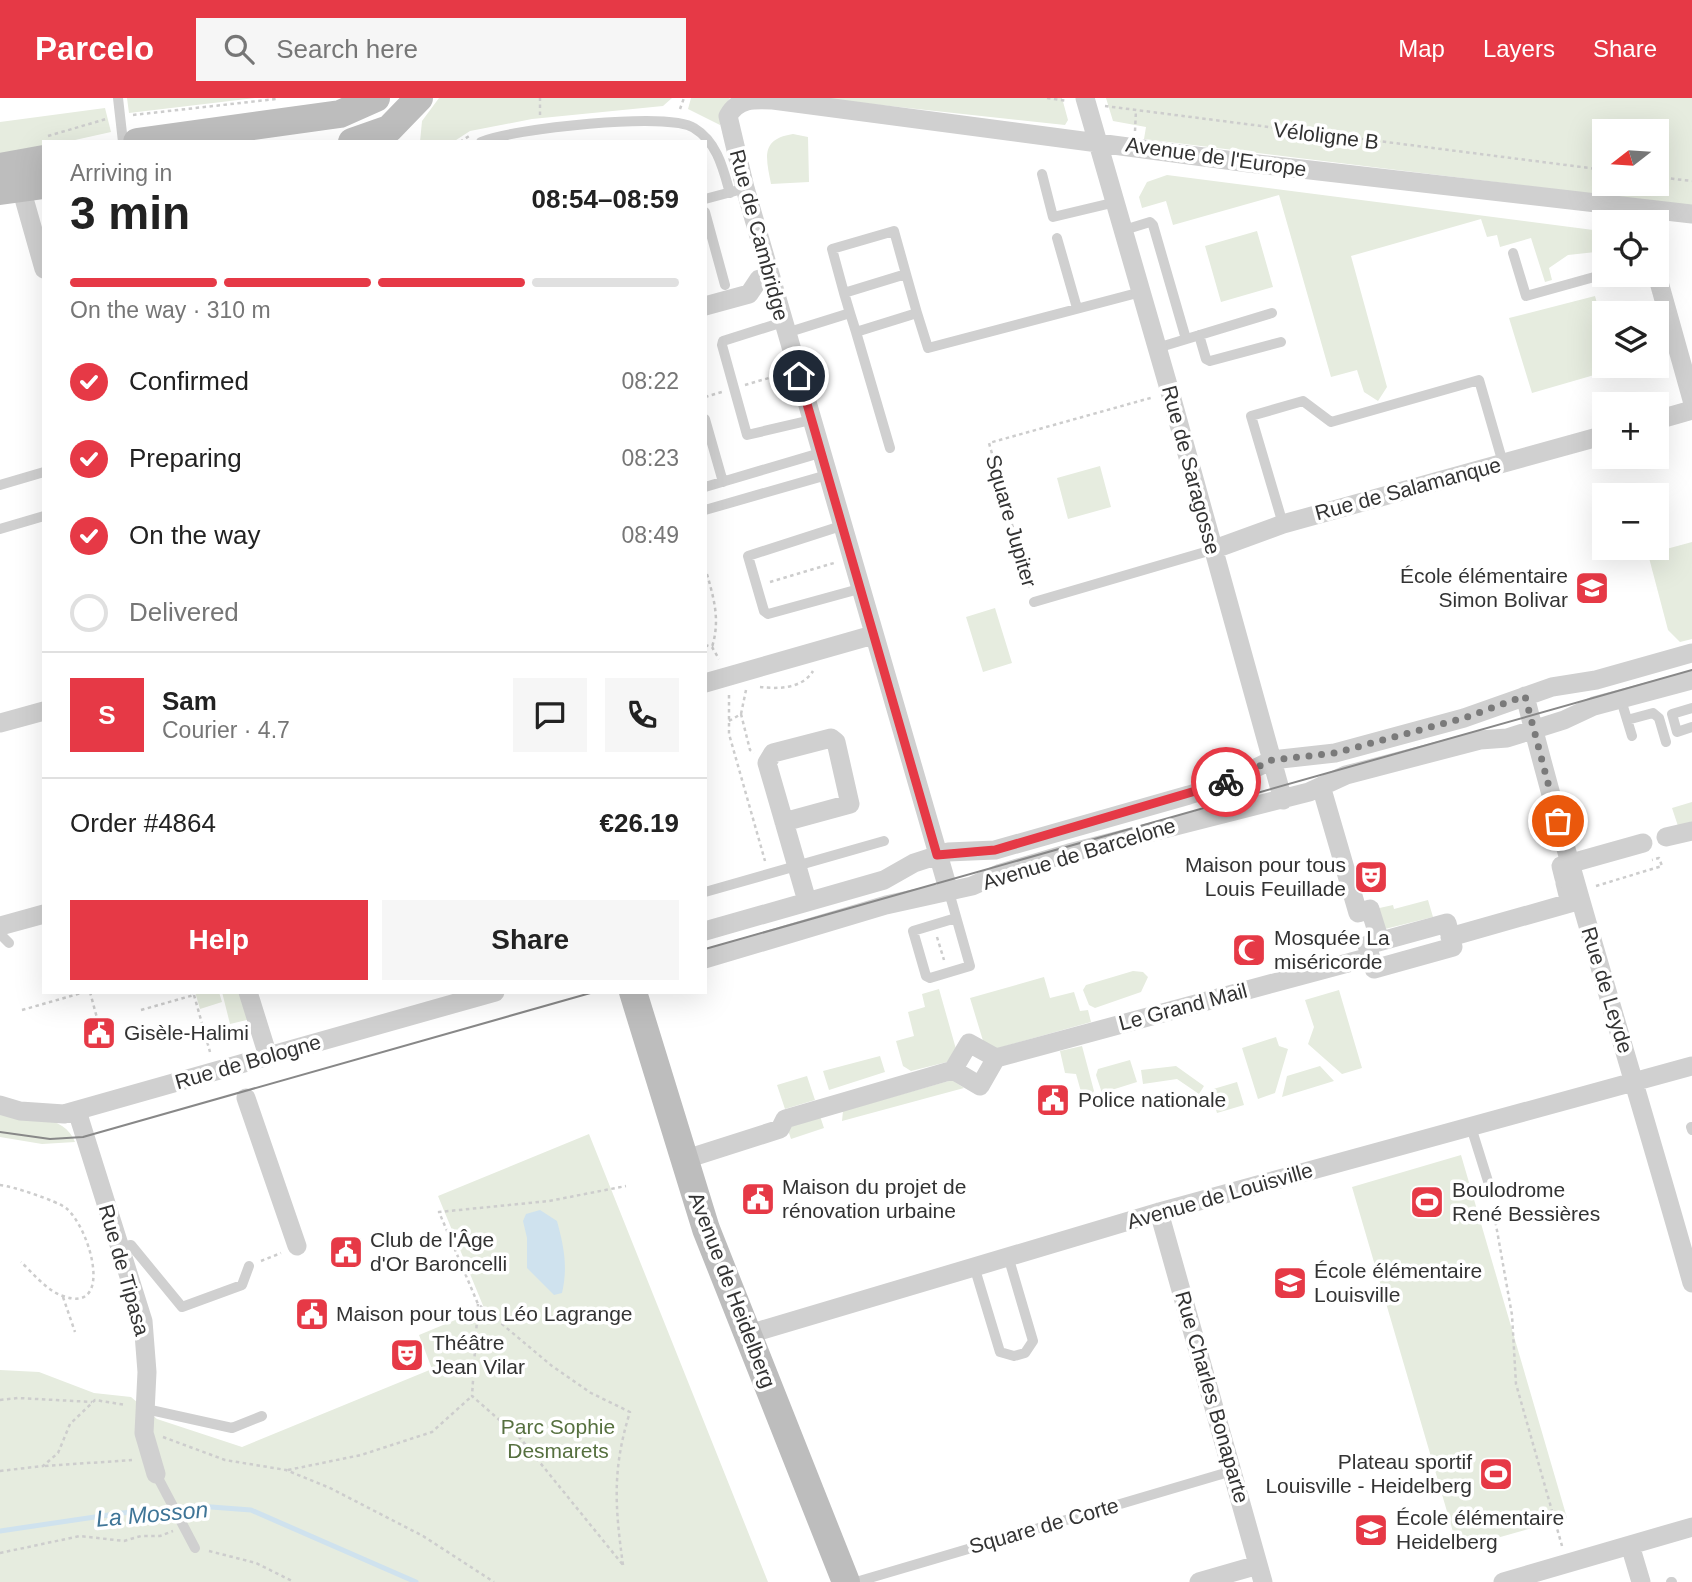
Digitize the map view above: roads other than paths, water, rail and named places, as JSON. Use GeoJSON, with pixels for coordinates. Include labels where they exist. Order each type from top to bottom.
{"type":"FeatureCollection","features":[{"type":"Feature","properties":{"kind":"street"},"geometry":{"type":"LineString","coordinates":[[355,140],[419,98]]}},
{"type":"Feature","properties":{"kind":"street","name":"Avenue de l'Europe"},"geometry":{"type":"LineString","coordinates":[[740,102],[752,99],[773,100],[1602,210]]}},
{"type":"Feature","properties":{"kind":"street","name":"Rue de Saragosse"},"geometry":{"type":"LineString","coordinates":[[1086,101],[1283,800]]}},
{"type":"Feature","properties":{"kind":"street","name":"Rue de Cambridge"},"geometry":{"type":"LineString","coordinates":[[740,102],[729,116],[737,190],[771,276],[937,855]]}},
{"type":"Feature","properties":{"kind":"street"},"geometry":{"type":"LineString","coordinates":[[152,140],[340,114],[386,118]]}},
{"type":"Feature","properties":{"kind":"street"},"geometry":{"type":"LineString","coordinates":[[0,167],[42,159]]}},
{"type":"Feature","properties":{"kind":"street"},"geometry":{"type":"LineString","coordinates":[[42,170],[18,175],[42,262]]}},
{"type":"Feature","properties":{"kind":"street","name":"Avenue de l'Europe"},"geometry":{"type":"LineString","coordinates":[[1669,215],[1692,214]]}},
{"type":"Feature","properties":{"kind":"street"},"geometry":{"type":"LineString","coordinates":[[707,305],[750,294],[759,279],[771,276]]}},
{"type":"Feature","properties":{"kind":"street"},"geometry":{"type":"LineString","coordinates":[[1660,287],[1692,400]]}},
{"type":"Feature","properties":{"kind":"street"},"geometry":{"type":"LineString","coordinates":[[1669,417],[1692,410]]}},
{"type":"Feature","properties":{"kind":"street","name":"Rue de Salamanque"},"geometry":{"type":"LineString","coordinates":[[1212,550],[1283,524],[1592,439]]}},
{"type":"Feature","properties":{"kind":"street"},"geometry":{"type":"LineString","coordinates":[[714,681],[873,635]]}},
{"type":"Feature","properties":{"kind":"street","name":"Avenue de Barcelone"},"geometry":{"type":"LineString","coordinates":[[707,930],[884,880],[914,863],[937,855],[995,850],[1189,795],[1221,785],[1272,760],[1335,753],[1464,718],[1561,685],[1596,680],[1692,653]]}},
{"type":"Feature","properties":{"kind":"street","name":"Avenue de Barcelone"},"geometry":{"type":"LineString","coordinates":[[707,957],[887,905],[949,892],[1069,853],[1283,800],[1346,775],[1480,740],[1507,738],[1594,706],[1692,680]]}},
{"type":"Feature","properties":{"kind":"street","name":"Rue de Leyde"},"geometry":{"type":"LineString","coordinates":[[1525,696],[1574,881],[1636,1082],[1692,1283]]}},
{"type":"Feature","properties":{"kind":"street"},"geometry":{"type":"LineString","coordinates":[[0,723],[42,711]]}},
{"type":"Feature","properties":{"kind":"street"},"geometry":{"type":"LineString","coordinates":[[784,821],[850,804],[836,742],[831,738],[773,753],[767,761],[784,821],[807,901]]}},
{"type":"Feature","properties":{"kind":"street"},"geometry":{"type":"LineString","coordinates":[[1321,786],[1358,913],[1370,909],[1375,949]]}},
{"type":"Feature","properties":{"kind":"street"},"geometry":{"type":"LineString","coordinates":[[1666,837],[1692,831]]}},
{"type":"Feature","properties":{"kind":"street","name":"Le Grand Mail"},"geometry":{"type":"LineString","coordinates":[[1450,937],[1570,903],[1561,866],[1643,844]]}},
{"type":"Feature","properties":{"kind":"street"},"geometry":{"type":"LineString","coordinates":[[937,855],[949,892]]}},
{"type":"Feature","properties":{"kind":"street"},"geometry":{"type":"LineString","coordinates":[[5,934],[42,915]]}},
{"type":"Feature","properties":{"kind":"street","name":"Le Grand Mail"},"geometry":{"type":"LineString","coordinates":[[996,1058],[1375,949],[1447,923],[1453,947],[1374,969],[1375,949]]}},
{"type":"Feature","properties":{"kind":"street"},"geometry":{"type":"LineString","coordinates":[[249,994],[268,1056]]}},
{"type":"Feature","properties":{"kind":"street","name":"Rue de Bologne"},"geometry":{"type":"LineString","coordinates":[[0,1105],[20,1111],[54,1114],[77,1111],[488,994]]}},
{"type":"Feature","properties":{"kind":"street","name":"Avenue de Heidelberg"},"geometry":{"type":"LineString","coordinates":[[634,994],[706,1229],[846,1582]]}},
{"type":"Feature","properties":{"kind":"street"},"geometry":{"type":"LineString","coordinates":[[683,1160],[780,1129],[785,1119],[953,1070],[969,1042],[996,1058],[980,1086],[953,1070]]}},
{"type":"Feature","properties":{"kind":"street","name":"Avenue de Louisville"},"geometry":{"type":"LineString","coordinates":[[749,1334],[1159,1212],[1692,1066]]}},
{"type":"Feature","properties":{"kind":"street"},"geometry":{"type":"LineString","coordinates":[[246,1098],[297,1246]]}},
{"type":"Feature","properties":{"kind":"street","name":"Rue de Tipasa"},"geometry":{"type":"LineString","coordinates":[[77,1111],[92,1167],[121,1247],[143,1321],[146,1409],[144,1433],[156,1474]]}},
{"type":"Feature","properties":{"kind":"street","name":"Rue Charles Bonaparte"},"geometry":{"type":"LineString","coordinates":[[1159,1212],[1261,1574]]}},
{"type":"Feature","properties":{"kind":"street"},"geometry":{"type":"LineString","coordinates":[[1503,1582],[1692,1527]]}},
{"type":"Feature","properties":{"kind":"street"},"geometry":{"type":"LineString","coordinates":[[1630,1545],[1641,1582]]}},
{"type":"Feature","properties":{"kind":"street"},"geometry":{"type":"LineString","coordinates":[[1199,1582],[1261,1574]]}},
{"type":"Feature","properties":{"kind":"lane"},"geometry":{"type":"LineString","coordinates":[[118,98],[123,140]]}},
{"type":"Feature","properties":{"kind":"lane"},"geometry":{"type":"LineString","coordinates":[[488,140],[504,135],[641,120],[677,121],[692,126],[705,136],[737,190],[707,198]]}},
{"type":"Feature","properties":{"kind":"lane"},"geometry":{"type":"LineString","coordinates":[[1042,174],[1053,217],[1116,202]]}},
{"type":"Feature","properties":{"kind":"lane"},"geometry":{"type":"LineString","coordinates":[[707,219],[725,285]]}},
{"type":"Feature","properties":{"kind":"lane"},"geometry":{"type":"LineString","coordinates":[[1124,230],[1150,222],[1153,225],[1186,339]]}},
{"type":"Feature","properties":{"kind":"lane"},"geometry":{"type":"LineString","coordinates":[[890,448],[832,249],[894,231],[928,348],[1141,292]]}},
{"type":"Feature","properties":{"kind":"lane"},"geometry":{"type":"LineString","coordinates":[[1057,238],[1077,308]]}},
{"type":"Feature","properties":{"kind":"lane"},"geometry":{"type":"LineString","coordinates":[[1513,253],[1526,296],[1592,278]]}},
{"type":"Feature","properties":{"kind":"lane"},"geometry":{"type":"LineString","coordinates":[[844,293],[906,274]]}},
{"type":"Feature","properties":{"kind":"lane"},"geometry":{"type":"LineString","coordinates":[[811,420],[749,437],[740,412],[723,341],[850,313]]}},
{"type":"Feature","properties":{"kind":"lane"},"geometry":{"type":"LineString","coordinates":[[856,332],[917,313]]}},
{"type":"Feature","properties":{"kind":"lane"},"geometry":{"type":"LineString","coordinates":[[1157,348],[1272,313]]}},
{"type":"Feature","properties":{"kind":"lane"},"geometry":{"type":"LineString","coordinates":[[1199,335],[1206,359],[1210,361],[1281,342]]}},
{"type":"Feature","properties":{"kind":"lane"},"geometry":{"type":"LineString","coordinates":[[1283,524],[1251,416],[1303,401],[1331,422],[1479,380],[1503,463]]}},
{"type":"Feature","properties":{"kind":"lane"},"geometry":{"type":"LineString","coordinates":[[707,426],[723,482]]}},
{"type":"Feature","properties":{"kind":"lane"},"geometry":{"type":"LineString","coordinates":[[707,486],[820,453]]}},
{"type":"Feature","properties":{"kind":"lane"},"geometry":{"type":"LineString","coordinates":[[0,485],[42,473]]}},
{"type":"Feature","properties":{"kind":"lane"},"geometry":{"type":"LineString","coordinates":[[707,509],[827,475]]}},
{"type":"Feature","properties":{"kind":"lane"},"geometry":{"type":"LineString","coordinates":[[0,529],[42,517]]}},
{"type":"Feature","properties":{"kind":"lane"},"geometry":{"type":"LineString","coordinates":[[841,526],[748,556],[764,611],[768,614],[859,589]]}},
{"type":"Feature","properties":{"kind":"lane","name":"Square Jupiter"},"geometry":{"type":"LineString","coordinates":[[1034,602],[1212,550]]}},
{"type":"Feature","properties":{"kind":"lane"},"geometry":{"type":"LineString","coordinates":[[1621,699],[1632,736]]}},
{"type":"Feature","properties":{"kind":"lane"},"geometry":{"type":"LineString","coordinates":[[1692,708],[1672,713],[1677,732],[1692,727]]}},
{"type":"Feature","properties":{"kind":"lane"},"geometry":{"type":"LineString","coordinates":[[1627,720],[1653,713],[1659,718],[1666,742]]}},
{"type":"Feature","properties":{"kind":"lane"},"geometry":{"type":"LineString","coordinates":[[707,891],[884,841]]}},
{"type":"Feature","properties":{"kind":"lane"},"geometry":{"type":"LineString","coordinates":[[949,892],[970,966],[930,978],[926,976],[913,931],[956,918]]}},
{"type":"Feature","properties":{"kind":"lane"},"geometry":{"type":"LineString","coordinates":[[0,934],[5,934]]}},
{"type":"Feature","properties":{"kind":"lane"},"geometry":{"type":"LineString","coordinates":[[1471,1127],[1492,1194]]}},
{"type":"Feature","properties":{"kind":"lane"},"geometry":{"type":"LineString","coordinates":[[121,1247],[131,1245],[182,1307],[242,1286],[249,1266]]}},
{"type":"Feature","properties":{"kind":"lane"},"geometry":{"type":"LineString","coordinates":[[974,1266],[1000,1352],[1014,1356],[1025,1353],[1033,1341],[1008,1256]]}},
{"type":"Feature","properties":{"kind":"lane"},"geometry":{"type":"LineString","coordinates":[[146,1409],[232,1429],[261,1416]]}},
{"type":"Feature","properties":{"kind":"lane","name":"Square de Corte"},"geometry":{"type":"LineString","coordinates":[[856,1582],[1233,1471]]}},
{"type":"Feature","properties":{"kind":"lane"},"geometry":{"type":"LineString","coordinates":[[156,1474],[195,1548]]}},
{"type":"Feature","properties":{"kind":"water"},"geometry":{"type":"Polygon","coordinates":[[[540,1210],[557,1221],[563,1248],[565,1274],[562,1293],[554,1295],[527,1268],[527,1238],[523,1221],[526,1214],[540,1210]]]}},
{"type":"Feature","properties":{"kind":"waterway","name":"La Mosson"},"geometry":{"type":"LineString","coordinates":[[0,1531],[122,1513],[198,1506],[251,1510],[416,1582]]}},
{"type":"Feature","properties":{"kind":"tram line"},"geometry":{"type":"LineString","coordinates":[[707,948],[1692,670]]}},
{"type":"Feature","properties":{"kind":"tram line"},"geometry":{"type":"LineString","coordinates":[[0,1132],[50,1139],[83,1137],[587,994]]}},
{"type":"Feature","properties":{"kind":"place","name":"École élémentaire Simon Bolivar"},"geometry":{"type":"Point","coordinates":[1592,588]}},
{"type":"Feature","properties":{"kind":"place","name":"Maison pour tous Louis Feuillade"},"geometry":{"type":"Point","coordinates":[1371,877]}},
{"type":"Feature","properties":{"kind":"place","name":"Mosquée La miséricorde"},"geometry":{"type":"Point","coordinates":[1249,950]}},
{"type":"Feature","properties":{"kind":"place","name":"Gisèle-Halimi"},"geometry":{"type":"Point","coordinates":[99,1033]}},
{"type":"Feature","properties":{"kind":"place","name":"Police nationale"},"geometry":{"type":"Point","coordinates":[1053,1100]}},
{"type":"Feature","properties":{"kind":"place","name":"Maison du projet de rénovation urbaine"},"geometry":{"type":"Point","coordinates":[758,1199]}},
{"type":"Feature","properties":{"kind":"place","name":"Boulodrome René Bessières"},"geometry":{"type":"Point","coordinates":[1427,1202]}},
{"type":"Feature","properties":{"kind":"place","name":"Club de l'Âge d'Or Baroncelli"},"geometry":{"type":"Point","coordinates":[346,1252]}},
{"type":"Feature","properties":{"kind":"place","name":"École élémentaire Louisville"},"geometry":{"type":"Point","coordinates":[1290,1283]}},
{"type":"Feature","properties":{"kind":"place","name":"Maison pour tous Léo Lagrange"},"geometry":{"type":"Point","coordinates":[312,1314]}},
{"type":"Feature","properties":{"kind":"place","name":"Théâtre Jean Vilar"},"geometry":{"type":"Point","coordinates":[407,1355]}},
{"type":"Feature","properties":{"kind":"place","name":"Plateau sportif Louisville - Heidelberg"},"geometry":{"type":"Point","coordinates":[1496,1474]}},
{"type":"Feature","properties":{"kind":"place","name":"École élémentaire Heidelberg"},"geometry":{"type":"Point","coordinates":[1371,1530]}},
{"type":"Feature","properties":{"kind":"park label","name":"Parc Sophie Desmarets"},"geometry":{"type":"Point","coordinates":[558,1439]}}]}
